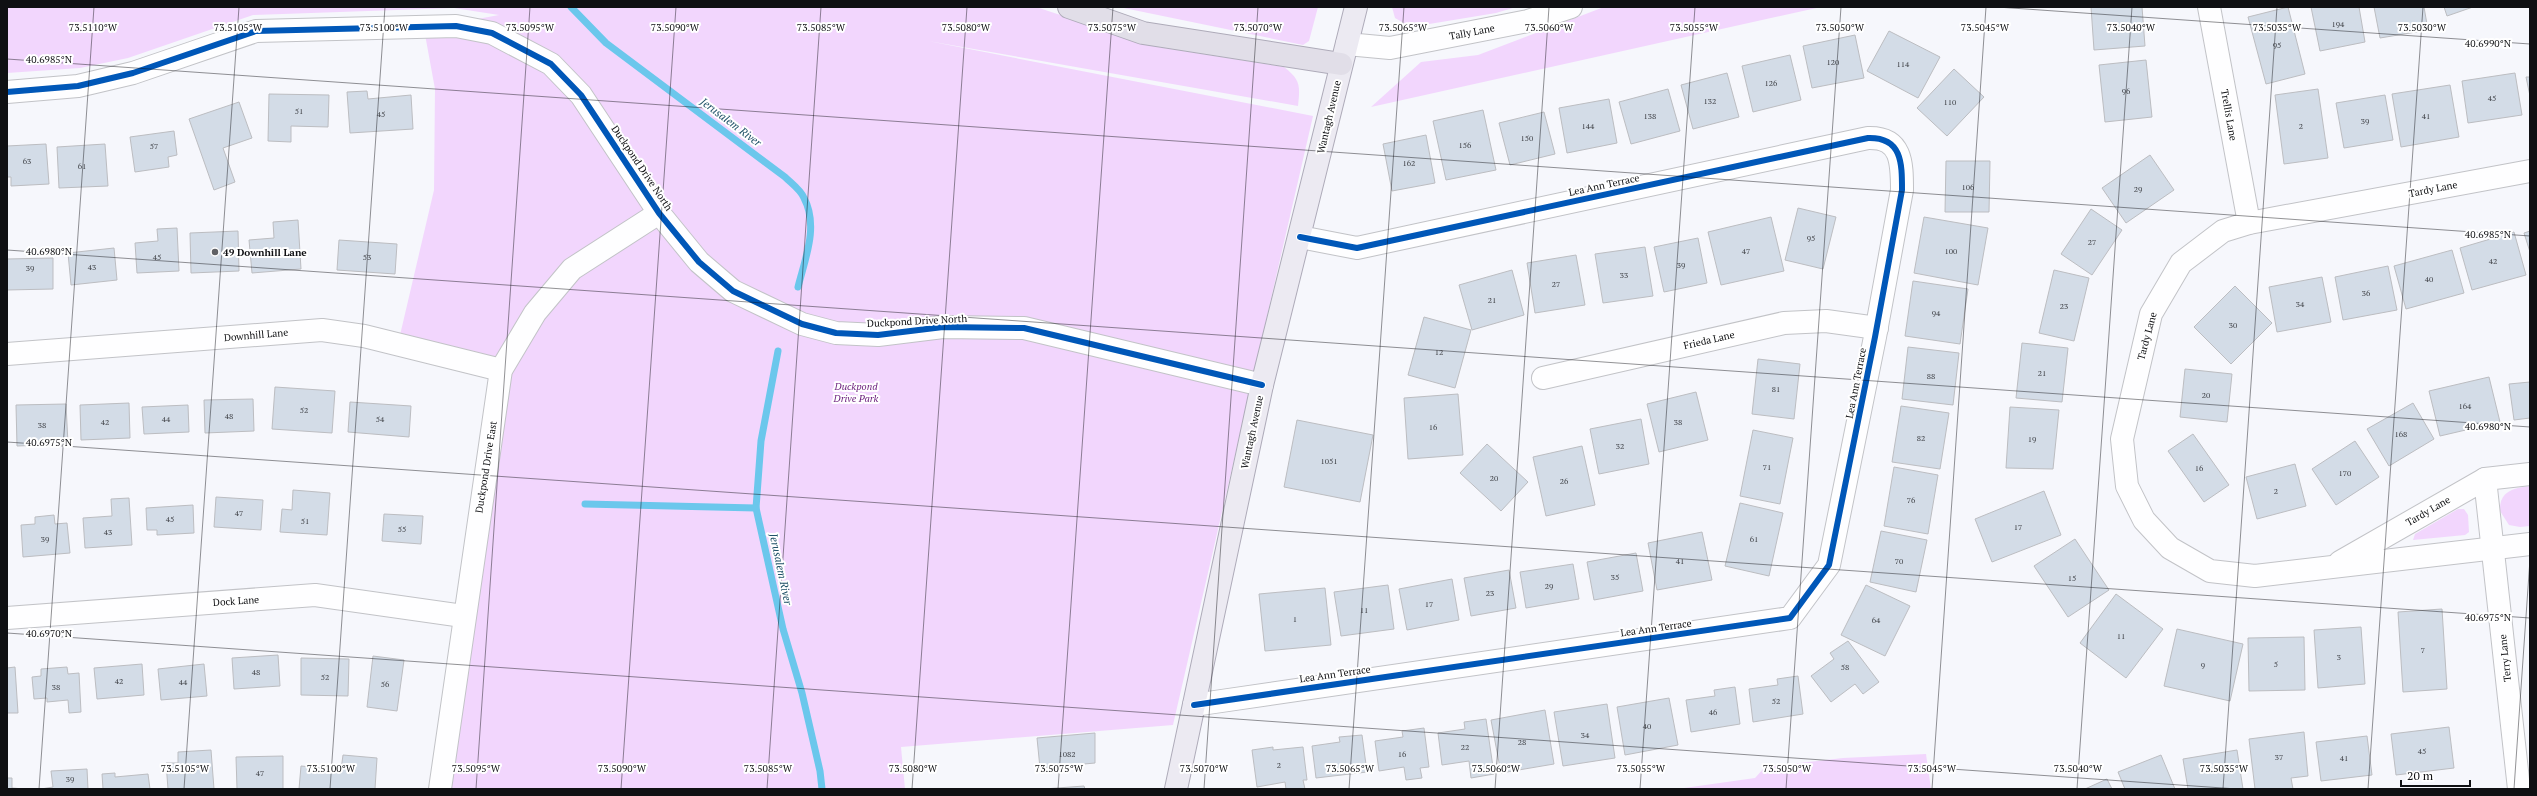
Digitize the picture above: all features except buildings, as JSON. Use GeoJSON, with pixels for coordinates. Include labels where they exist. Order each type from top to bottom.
{"type":"FeatureCollection","features":[{"type":"Feature","properties":{"kind":"highway"},"geometry":{"type":"LineString","coordinates":[[1069,7],[1143,33],[1344,54]]}},
{"type":"Feature","properties":{"kind":"main road","name":"Wantagh Avenue"},"geometry":{"type":"LineString","coordinates":[[1176,789],[1262,385],[1356,7]]}},
{"type":"Feature","properties":{"kind":"street","name":"Tally Lane"},"geometry":{"type":"LineString","coordinates":[[1344,54],[1390,48],[1528,20],[1571,7]]}},
{"type":"Feature","properties":{"kind":"street","name":"Trellis Lane"},"geometry":{"type":"LineString","coordinates":[[2209,7],[2249,223]]}},
{"type":"Feature","properties":{"kind":"street","name":"Duckpond Drive North"},"geometry":{"type":"LineString","coordinates":[[7,92],[78,86],[133,73],[256,31],[456,26],[492,33],[551,64],[581,95],[659,213],[699,262],[733,290],[802,324],[836,332],[878,335],[943,327],[1024,328],[1262,385]]}},
{"type":"Feature","properties":{"kind":"street","name":"Lea Ann Terrace"},"geometry":{"type":"LineString","coordinates":[[1194,705],[1790,618],[1829,565],[1877,328],[1902,190],[1902,174],[1897,152],[1891,144],[1882,138],[1868,138],[1357,248],[1300,237]]}},
{"type":"Feature","properties":{"kind":"street","name":"Tardy Lane"},"geometry":{"type":"LineString","coordinates":[[2530,171],[2249,223],[2223,231],[2182,263],[2151,314],[2122,439],[2127,486],[2144,520],[2170,548],[2210,570],[2254,576],[2530,544]]}},
{"type":"Feature","properties":{"kind":"street","name":"Duckpond Drive East"},"geometry":{"type":"LineString","coordinates":[[440,789],[463,616],[501,370],[535,313],[572,269],[659,213]]}},
{"type":"Feature","properties":{"kind":"street","name":"Frieda Lane"},"geometry":{"type":"LineString","coordinates":[[1543,378],[1784,324],[1826,321],[1877,328]]}},
{"type":"Feature","properties":{"kind":"street","name":"Downhill Lane"},"geometry":{"type":"LineString","coordinates":[[7,354],[322,330],[364,336],[501,370]]}},
{"type":"Feature","properties":{"kind":"street","name":"Tardy Lane"},"geometry":{"type":"LineString","coordinates":[[2332,566],[2485,479],[2530,474]]}},
{"type":"Feature","properties":{"kind":"street","name":"Terry Lane"},"geometry":{"type":"LineString","coordinates":[[2485,479],[2519,789]]}},
{"type":"Feature","properties":{"kind":"street","name":"Dock Lane"},"geometry":{"type":"LineString","coordinates":[[7,618],[315,595],[463,616]]}},
{"type":"Feature","properties":{"kind":"green space","name":"Duckpond Drive Park"},"geometry":{"type":"Polygon","coordinates":[[[7,7],[1036,7],[1158,47],[1284,67],[1294,76],[1298,84],[1298,106],[928,41],[1313,116],[1173,725],[901,747],[905,789],[444,789],[498,372],[397,348],[434,190],[435,89],[424,29],[499,15],[454,8],[253,15],[128,58],[80,68],[7,73],[7,7]]]}},
{"type":"Feature","properties":{"kind":"green space"},"geometry":{"type":"Polygon","coordinates":[[[1119,7],[1318,7],[1309,41],[1303,45],[1119,7]]]}},
{"type":"Feature","properties":{"kind":"green space"},"geometry":{"type":"Polygon","coordinates":[[[1392,7],[1516,7],[1496,13],[1411,27],[1395,18],[1392,7]]]}},
{"type":"Feature","properties":{"kind":"green space"},"geometry":{"type":"Polygon","coordinates":[[[1604,7],[1821,7],[1371,107],[1421,62],[1478,55],[1604,7]]]}},
{"type":"Feature","properties":{"kind":"green space"},"geometry":{"type":"Polygon","coordinates":[[[2530,486],[2530,526],[2520,527],[2509,525],[2500,511],[2502,499],[2513,490],[2530,486]]]}},
{"type":"Feature","properties":{"kind":"green space"},"geometry":{"type":"Polygon","coordinates":[[[2458,509],[2464,509],[2468,515],[2469,532],[2465,535],[2413,540],[2415,534],[2458,509]]]}},
{"type":"Feature","properties":{"kind":"green space"},"geometry":{"type":"Polygon","coordinates":[[[1926,754],[1931,789],[1677,789],[1755,778],[1765,767],[1843,758],[1926,754]]]}},
{"type":"Feature","properties":{"kind":"waterway","name":"Jerusalem River"},"geometry":{"type":"LineString","coordinates":[[571,7],[606,43],[785,177],[801,192],[808,209],[811,231],[807,254],[798,287]]}},
{"type":"Feature","properties":{"kind":"waterway","name":"Jerusalem River"},"geometry":{"type":"LineString","coordinates":[[778,351],[761,441],[756,508],[783,629],[802,693],[820,771],[822,789]]}},
{"type":"Feature","properties":{"kind":"waterway"},"geometry":{"type":"LineString","coordinates":[[585,504],[756,508]]}},
{"type":"Feature","properties":{"kind":"cycle path"},"geometry":{"type":"LineString","coordinates":[[7,92],[78,86],[133,73],[256,31],[456,26],[492,33],[551,64],[581,95],[659,213],[699,262],[733,291],[802,324],[836,333],[878,335],[943,327],[1024,328],[1262,385]]}},
{"type":"Feature","properties":{"kind":"cycle path"},"geometry":{"type":"LineString","coordinates":[[1194,705],[1790,618],[1829,565],[1875,337],[1902,190],[1900,161],[1894,147],[1888,142],[1868,138],[1357,248],[1300,237]]}},
{"type":"Feature","properties":{"kind":"place","name":"49 Downhill Lane"},"geometry":{"type":"Point","coordinates":[215,252]}}]}
